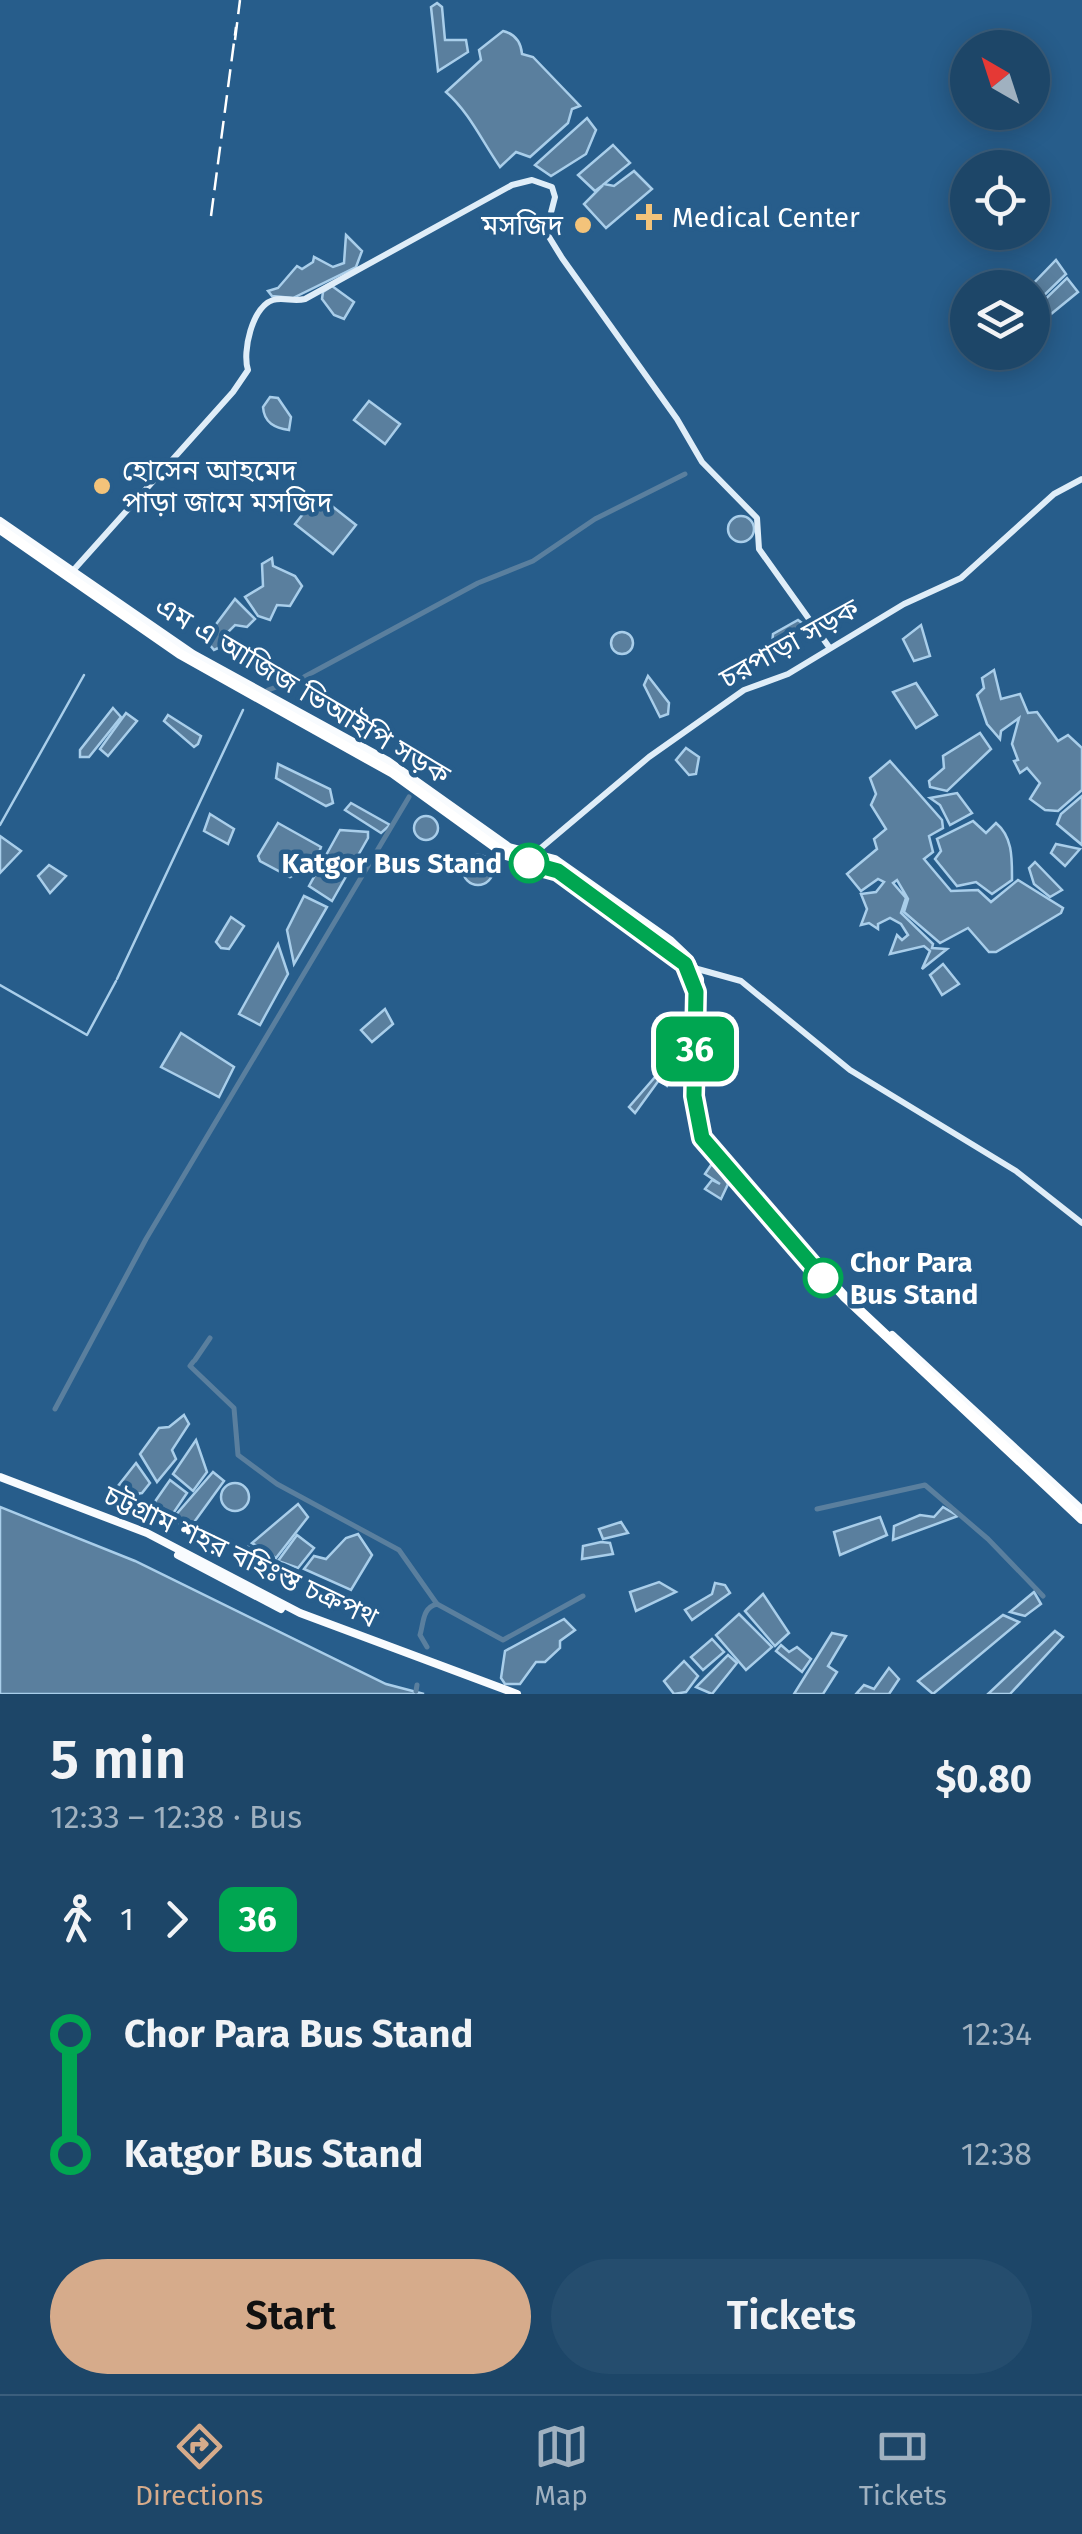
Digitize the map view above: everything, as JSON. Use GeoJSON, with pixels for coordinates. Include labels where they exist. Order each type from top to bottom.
{"type":"FeatureCollection","features":[{"type":"Feature","properties":{"kind":"highway"},"geometry":{"type":"LineString","coordinates":[[0,526],[180,654],[393,773],[500,851],[557,867],[676,952],[692,969],[699,997],[697,1118],[710,1147],[844,1296],[1082,1517]]}},
{"type":"Feature","properties":{"kind":"highway"},"geometry":{"type":"LineString","coordinates":[[0,526],[182,651],[395,770],[508,850],[560,864],[679,951],[692,965],[701,988],[700,1116],[712,1145],[842,1288],[1082,1517]]}},
{"type":"Feature","properties":{"kind":"main road"},"geometry":{"type":"LineString","coordinates":[[0,526],[179,656],[391,775],[501,856],[528,860]]}},
{"type":"Feature","properties":{"kind":"main road","name":"এম এ আজিজ ভিআইপি সড়ক"},"geometry":{"type":"LineString","coordinates":[[69,576],[193,654],[388,761],[528,860],[566,866],[670,940],[692,969]]}},
{"type":"Feature","properties":{"kind":"main road"},"geometry":{"type":"LineString","coordinates":[[692,969],[700,1009],[700,1101],[710,1140],[843,1288],[1082,1517]]}},
{"type":"Feature","properties":{"kind":"main road"},"geometry":{"type":"LineString","coordinates":[[700,1009],[695,1120],[709,1149],[841,1298],[1082,1517]]}},
{"type":"Feature","properties":{"kind":"main road","name":"চট্টগ্রাম শহর বহিঃস্ত চক্রপথ"},"geometry":{"type":"LineString","coordinates":[[0,1479],[147,1533],[300,1613],[408,1658]]}},
{"type":"Feature","properties":{"kind":"main road"},"geometry":{"type":"LineString","coordinates":[[408,1658],[505,1694]]}},
{"type":"Feature","properties":{"kind":"main road"},"geometry":{"type":"LineString","coordinates":[[408,1658],[517,1694]]}},
{"type":"Feature","properties":{"kind":"street"},"geometry":{"type":"LineString","coordinates":[[69,576],[248,370],[244,359],[262,308],[274,300],[304,299],[512,185],[532,180],[552,187],[554,197],[546,232],[562,258],[677,419],[702,462],[757,518],[759,549],[830,647]]}},
{"type":"Feature","properties":{"kind":"street","name":"চরপাড়া সড়ক"},"geometry":{"type":"LineString","coordinates":[[528,860],[649,757],[744,690],[788,674],[830,647],[961,578],[1054,494],[1082,479]]}},
{"type":"Feature","properties":{"kind":"street"},"geometry":{"type":"LineString","coordinates":[[692,969],[741,981],[869,1082],[1016,1171],[1082,1223]]}},
{"type":"Feature","properties":{"kind":"water"},"geometry":{"type":"Polygon","coordinates":[[[437,3],[442,7],[445,40],[466,40],[468,52],[438,71],[431,7],[437,3]]]}},
{"type":"Feature","properties":{"kind":"water"},"geometry":{"type":"Polygon","coordinates":[[[503,31],[514,36],[522,54],[533,57],[580,106],[572,109],[568,123],[530,157],[516,152],[500,167],[446,92],[481,60],[479,50],[503,31]]]}},
{"type":"Feature","properties":{"kind":"water"},"geometry":{"type":"Polygon","coordinates":[[[587,118],[596,130],[586,154],[551,176],[535,165],[587,118]]]}},
{"type":"Feature","properties":{"kind":"water"},"geometry":{"type":"Polygon","coordinates":[[[613,145],[630,163],[604,184],[614,186],[634,171],[652,189],[606,228],[584,204],[603,185],[595,191],[578,175],[613,145]]]}},
{"type":"Feature","properties":{"kind":"water"},"geometry":{"type":"Polygon","coordinates":[[[346,235],[362,251],[356,267],[293,298],[272,296],[268,291],[278,288],[297,266],[302,269],[314,257],[333,267],[344,263],[346,235]]]}},
{"type":"Feature","properties":{"kind":"water"},"geometry":{"type":"Polygon","coordinates":[[[1056,260],[1066,274],[1050,290],[1050,270],[1046,270],[1056,260]]]}},
{"type":"Feature","properties":{"kind":"water"},"geometry":{"type":"Polygon","coordinates":[[[1067,278],[1078,292],[1050,315],[1050,294],[1067,278]]]}},
{"type":"Feature","properties":{"kind":"water"},"geometry":{"type":"Polygon","coordinates":[[[332,286],[354,302],[344,319],[334,315],[322,299],[323,292],[332,286]]]}},
{"type":"Feature","properties":{"kind":"water"},"geometry":{"type":"Polygon","coordinates":[[[270,397],[278,398],[291,417],[289,430],[268,421],[263,407],[270,397]]]}},
{"type":"Feature","properties":{"kind":"water"},"geometry":{"type":"Polygon","coordinates":[[[369,401],[400,424],[385,444],[354,420],[369,401]]]}},
{"type":"Feature","properties":{"kind":"water"},"geometry":{"type":"Polygon","coordinates":[[[318,495],[356,525],[333,554],[295,524],[318,495]]]}},
{"type":"Feature","properties":{"kind":"water"},"geometry":{"type":"Polygon","coordinates":[[[741,516],[750,520],[754,529],[750,538],[741,542],[732,538],[728,529],[732,520],[741,516]]]}},
{"type":"Feature","properties":{"kind":"water"},"geometry":{"type":"Polygon","coordinates":[[[272,558],[273,566],[295,576],[302,586],[290,606],[277,605],[270,620],[258,616],[245,597],[263,586],[262,564],[272,558]]]}},
{"type":"Feature","properties":{"kind":"water"},"geometry":{"type":"Polygon","coordinates":[[[235,599],[255,619],[247,627],[235,625],[224,636],[225,645],[214,650],[205,639],[235,599]]]}},
{"type":"Feature","properties":{"kind":"water"},"geometry":{"type":"Polygon","coordinates":[[[798,620],[802,623],[795,638],[780,647],[772,645],[773,634],[798,620]]]}},
{"type":"Feature","properties":{"kind":"water"},"geometry":{"type":"Polygon","coordinates":[[[921,625],[930,656],[914,661],[903,639],[921,625]]]}},
{"type":"Feature","properties":{"kind":"water"},"geometry":{"type":"Polygon","coordinates":[[[622,632],[630,635],[630,651],[622,654],[614,651],[611,643],[614,635],[622,632]]]}},
{"type":"Feature","properties":{"kind":"water"},"geometry":{"type":"Polygon","coordinates":[[[994,670],[1001,699],[1020,694],[1028,713],[1037,712],[1058,741],[1068,735],[1082,748],[1082,790],[1058,811],[1045,810],[1030,799],[1040,783],[1027,768],[1020,773],[1014,761],[1018,760],[1012,744],[1019,718],[1001,731],[1000,739],[987,724],[977,695],[984,688],[982,678],[994,670]]]}},
{"type":"Feature","properties":{"kind":"water"},"geometry":{"type":"Polygon","coordinates":[[[648,676],[669,703],[668,714],[660,717],[644,685],[648,676]]]}},
{"type":"Feature","properties":{"kind":"water"},"geometry":{"type":"Polygon","coordinates":[[[916,683],[937,715],[916,728],[893,692],[916,683]]]}},
{"type":"Feature","properties":{"kind":"water"},"geometry":{"type":"Polygon","coordinates":[[[113,708],[121,717],[89,757],[80,757],[80,750],[113,708]]]}},
{"type":"Feature","properties":{"kind":"water"},"geometry":{"type":"Polygon","coordinates":[[[126,713],[137,721],[108,756],[100,749],[126,713]]]}},
{"type":"Feature","properties":{"kind":"water"},"geometry":{"type":"Polygon","coordinates":[[[168,715],[201,736],[198,744],[194,747],[164,721],[168,715]]]}},
{"type":"Feature","properties":{"kind":"water"},"geometry":{"type":"Polygon","coordinates":[[[980,733],[991,749],[947,791],[930,787],[929,781],[944,768],[943,756],[980,733]]]}},
{"type":"Feature","properties":{"kind":"water"},"geometry":{"type":"Polygon","coordinates":[[[686,748],[699,757],[696,774],[689,775],[676,760],[686,748]]]}},
{"type":"Feature","properties":{"kind":"water"},"geometry":{"type":"Polygon","coordinates":[[[890,761],[942,820],[943,828],[929,836],[933,852],[924,859],[951,891],[978,890],[991,902],[1018,880],[1063,908],[1061,913],[996,952],[989,952],[968,928],[940,943],[904,912],[908,899],[897,880],[893,883],[906,898],[901,913],[933,944],[932,948],[947,949],[922,969],[930,951],[924,946],[890,954],[897,935],[902,940],[908,935],[901,924],[890,918],[878,924],[878,929],[869,923],[861,925],[867,909],[861,894],[876,892],[884,882],[878,879],[861,891],[847,874],[877,849],[874,839],[886,829],[871,805],[876,794],[870,778],[890,761]]]}},
{"type":"Feature","properties":{"kind":"water"},"geometry":{"type":"Polygon","coordinates":[[[278,764],[330,789],[333,803],[326,806],[276,778],[278,764]]]}},
{"type":"Feature","properties":{"kind":"water"},"geometry":{"type":"Polygon","coordinates":[[[957,793],[972,813],[950,825],[940,805],[930,798],[957,793]]]}},
{"type":"Feature","properties":{"kind":"water"},"geometry":{"type":"Polygon","coordinates":[[[1082,796],[1082,845],[1057,824],[1061,814],[1082,796]]]}},
{"type":"Feature","properties":{"kind":"water"},"geometry":{"type":"Polygon","coordinates":[[[351,803],[390,825],[381,833],[345,810],[351,803]]]}},
{"type":"Feature","properties":{"kind":"water"},"geometry":{"type":"Polygon","coordinates":[[[210,814],[234,829],[228,844],[204,831],[210,814]]]}},
{"type":"Feature","properties":{"kind":"water"},"geometry":{"type":"Polygon","coordinates":[[[426,816],[435,819],[435,837],[426,840],[417,837],[414,828],[417,819],[426,816]]]}},
{"type":"Feature","properties":{"kind":"water"},"geometry":{"type":"Polygon","coordinates":[[[973,821],[986,833],[996,823],[1009,842],[1012,880],[992,894],[976,882],[957,886],[935,859],[941,851],[937,839],[973,821]]]}},
{"type":"Feature","properties":{"kind":"water"},"geometry":{"type":"Polygon","coordinates":[[[278,823],[321,847],[311,875],[304,870],[290,877],[260,861],[258,856],[278,823]]]}},
{"type":"Feature","properties":{"kind":"water"},"geometry":{"type":"Polygon","coordinates":[[[340,830],[368,832],[368,838],[332,901],[309,886],[340,830]]]}},
{"type":"Feature","properties":{"kind":"water"},"geometry":{"type":"Polygon","coordinates":[[[0,836],[21,851],[0,873],[0,836]]]}},
{"type":"Feature","properties":{"kind":"water"},"geometry":{"type":"Polygon","coordinates":[[[1056,844],[1080,849],[1065,866],[1051,853],[1056,844]]]}},
{"type":"Feature","properties":{"kind":"water"},"geometry":{"type":"Polygon","coordinates":[[[478,855],[489,859],[493,870],[489,881],[478,885],[467,881],[463,870],[467,859],[478,855]]]}},
{"type":"Feature","properties":{"kind":"water"},"geometry":{"type":"Polygon","coordinates":[[[1035,862],[1062,890],[1050,897],[1034,884],[1029,868],[1035,862]]]}},
{"type":"Feature","properties":{"kind":"water"},"geometry":{"type":"Polygon","coordinates":[[[49,865],[66,876],[50,893],[38,876],[49,865]]]}},
{"type":"Feature","properties":{"kind":"water"},"geometry":{"type":"Polygon","coordinates":[[[304,896],[327,907],[294,964],[287,930],[304,896]]]}},
{"type":"Feature","properties":{"kind":"water"},"geometry":{"type":"Polygon","coordinates":[[[231,917],[244,926],[229,949],[221,948],[216,942],[231,917]]]}},
{"type":"Feature","properties":{"kind":"water"},"geometry":{"type":"Polygon","coordinates":[[[278,944],[288,974],[260,1025],[239,1014],[278,944]]]}},
{"type":"Feature","properties":{"kind":"water"},"geometry":{"type":"Polygon","coordinates":[[[943,964],[959,984],[942,995],[930,975],[943,964]]]}},
{"type":"Feature","properties":{"kind":"water"},"geometry":{"type":"Polygon","coordinates":[[[385,1009],[393,1024],[372,1042],[361,1030],[385,1009]]]}},
{"type":"Feature","properties":{"kind":"water"},"geometry":{"type":"Polygon","coordinates":[[[686,1028],[687,1051],[667,1086],[659,1080],[635,1113],[629,1107],[655,1077],[686,1028]]]}},
{"type":"Feature","properties":{"kind":"water"},"geometry":{"type":"Polygon","coordinates":[[[181,1033],[234,1067],[219,1097],[161,1067],[181,1033]]]}},
{"type":"Feature","properties":{"kind":"water"},"geometry":{"type":"Polygon","coordinates":[[[713,1162],[728,1184],[721,1199],[705,1189],[712,1180],[720,1184],[705,1174],[713,1162]]]}},
{"type":"Feature","properties":{"kind":"water"},"geometry":{"type":"Polygon","coordinates":[[[184,1415],[189,1424],[172,1450],[176,1459],[157,1482],[140,1454],[159,1428],[169,1427],[184,1415]]]}},
{"type":"Feature","properties":{"kind":"water"},"geometry":{"type":"Polygon","coordinates":[[[196,1440],[207,1472],[193,1491],[173,1474],[196,1440]]]}},
{"type":"Feature","properties":{"kind":"water"},"geometry":{"type":"Polygon","coordinates":[[[136,1463],[150,1483],[142,1493],[122,1496],[118,1486],[136,1463]]]}},
{"type":"Feature","properties":{"kind":"water"},"geometry":{"type":"Polygon","coordinates":[[[213,1472],[224,1481],[187,1532],[174,1517],[213,1472]]]}},
{"type":"Feature","properties":{"kind":"water"},"geometry":{"type":"Polygon","coordinates":[[[170,1480],[187,1493],[172,1515],[154,1503],[170,1480]]]}},
{"type":"Feature","properties":{"kind":"water"},"geometry":{"type":"Polygon","coordinates":[[[235,1483],[245,1487],[249,1497],[245,1507],[235,1511],[225,1507],[221,1497],[225,1487],[235,1483]]]}},
{"type":"Feature","properties":{"kind":"water"},"geometry":{"type":"Polygon","coordinates":[[[298,1504],[308,1517],[276,1558],[252,1543],[298,1504]]]}},
{"type":"Feature","properties":{"kind":"water"},"geometry":{"type":"Polygon","coordinates":[[[0,1507],[135,1561],[386,1684],[424,1694],[0,1694],[0,1507]]]}},
{"type":"Feature","properties":{"kind":"water"},"geometry":{"type":"Polygon","coordinates":[[[943,1507],[958,1516],[893,1540],[894,1526],[920,1515],[934,1517],[943,1507]]]}},
{"type":"Feature","properties":{"kind":"water"},"geometry":{"type":"Polygon","coordinates":[[[880,1517],[887,1535],[840,1555],[834,1532],[880,1517]]]}},
{"type":"Feature","properties":{"kind":"water"},"geometry":{"type":"Polygon","coordinates":[[[621,1522],[628,1533],[603,1539],[599,1529],[621,1522]]]}},
{"type":"Feature","properties":{"kind":"water"},"geometry":{"type":"Polygon","coordinates":[[[358,1534],[372,1555],[351,1590],[304,1569],[314,1556],[326,1559],[346,1538],[358,1534]]]}},
{"type":"Feature","properties":{"kind":"water"},"geometry":{"type":"Polygon","coordinates":[[[297,1535],[314,1548],[298,1568],[278,1561],[297,1535]]]}},
{"type":"Feature","properties":{"kind":"water"},"geometry":{"type":"Polygon","coordinates":[[[610,1543],[613,1554],[582,1559],[583,1546],[610,1543]]]}},
{"type":"Feature","properties":{"kind":"water"},"geometry":{"type":"Polygon","coordinates":[[[248,1547],[278,1567],[272,1578],[265,1579],[238,1561],[248,1547]]]}},
{"type":"Feature","properties":{"kind":"water"},"geometry":{"type":"Polygon","coordinates":[[[659,1582],[676,1592],[636,1611],[630,1592],[659,1582]]]}},
{"type":"Feature","properties":{"kind":"water"},"geometry":{"type":"Polygon","coordinates":[[[715,1583],[725,1585],[730,1593],[692,1620],[685,1610],[712,1594],[715,1583]]]}},
{"type":"Feature","properties":{"kind":"water"},"geometry":{"type":"Polygon","coordinates":[[[1034,1592],[1041,1604],[1025,1616],[1010,1612],[1034,1592]]]}},
{"type":"Feature","properties":{"kind":"water"},"geometry":{"type":"Polygon","coordinates":[[[763,1594],[789,1633],[775,1646],[745,1611],[763,1594]]]}},
{"type":"Feature","properties":{"kind":"water"},"geometry":{"type":"Polygon","coordinates":[[[739,1614],[772,1647],[746,1670],[716,1635],[739,1614]]]}},
{"type":"Feature","properties":{"kind":"water"},"geometry":{"type":"Polygon","coordinates":[[[1003,1615],[1019,1622],[933,1694],[918,1681],[1003,1615]]]}},
{"type":"Feature","properties":{"kind":"water"},"geometry":{"type":"Polygon","coordinates":[[[564,1619],[575,1630],[560,1641],[560,1648],[545,1662],[536,1662],[520,1684],[505,1684],[501,1678],[505,1651],[564,1619]]]}},
{"type":"Feature","properties":{"kind":"water"},"geometry":{"type":"Polygon","coordinates":[[[1055,1631],[1063,1637],[1010,1694],[988,1694],[1055,1631]]]}},
{"type":"Feature","properties":{"kind":"water"},"geometry":{"type":"Polygon","coordinates":[[[832,1633],[846,1636],[828,1666],[837,1672],[823,1694],[794,1694],[832,1633]]]}},
{"type":"Feature","properties":{"kind":"water"},"geometry":{"type":"Polygon","coordinates":[[[712,1639],[724,1652],[703,1670],[691,1657],[712,1639]]]}},
{"type":"Feature","properties":{"kind":"water"},"geometry":{"type":"Polygon","coordinates":[[[781,1645],[789,1652],[797,1647],[811,1659],[802,1672],[776,1651],[781,1645]]]}},
{"type":"Feature","properties":{"kind":"water"},"geometry":{"type":"Polygon","coordinates":[[[728,1655],[737,1663],[712,1694],[696,1687],[728,1655]]]}},
{"type":"Feature","properties":{"kind":"water"},"geometry":{"type":"Polygon","coordinates":[[[684,1661],[698,1676],[686,1692],[674,1694],[664,1681],[684,1661]]]}},
{"type":"Feature","properties":{"kind":"water"},"geometry":{"type":"Polygon","coordinates":[[[889,1668],[899,1679],[889,1694],[856,1694],[864,1685],[874,1689],[889,1668]]]}},
{"type":"Feature","properties":{"kind":"waterway"},"geometry":{"type":"LineString","coordinates":[[268,690],[304,677],[478,583],[533,561],[595,519],[685,474]]}},
{"type":"Feature","properties":{"kind":"waterway"},"geometry":{"type":"LineString","coordinates":[[0,825],[84,675]]}},
{"type":"Feature","properties":{"kind":"waterway"},"geometry":{"type":"LineString","coordinates":[[117,979],[243,710]]}},
{"type":"Feature","properties":{"kind":"waterway"},"geometry":{"type":"LineString","coordinates":[[55,1409],[146,1239],[409,797]]}},
{"type":"Feature","properties":{"kind":"waterway"},"geometry":{"type":"LineString","coordinates":[[0,985],[87,1035],[116,981]]}},
{"type":"Feature","properties":{"kind":"waterway"},"geometry":{"type":"LineString","coordinates":[[195,1360],[210,1338]]}},
{"type":"Feature","properties":{"kind":"waterway"},"geometry":{"type":"LineString","coordinates":[[193,1362],[190,1366],[234,1408],[238,1455],[277,1484],[399,1550],[437,1604]]}},
{"type":"Feature","properties":{"kind":"waterway"},"geometry":{"type":"LineString","coordinates":[[817,1509],[925,1485],[988,1539],[1043,1596]]}},
{"type":"Feature","properties":{"kind":"waterway"},"geometry":{"type":"LineString","coordinates":[[427,1647],[420,1635],[423,1621],[426,1612],[437,1604],[503,1640],[583,1596]]}},
{"type":"Feature","properties":{"kind":"waterway"},"geometry":{"type":"LineString","coordinates":[[416,1691],[417,1685]]}},
{"type":"Feature","properties":{"kind":"railway"},"geometry":{"type":"LineString","coordinates":[[235,40],[240,0]]}},
{"type":"Feature","properties":{"kind":"railway"},"geometry":{"type":"LineString","coordinates":[[211,216],[236,27]]}},
{"type":"Feature","properties":{"kind":"bus line","name":"36"},"geometry":{"type":"LineString","coordinates":[[529,863],[558,871],[674,952],[685,964],[696,992],[694,1096],[695,1120],[702,1138],[823,1278]]}},
{"type":"Feature","properties":{"kind":"place","name":"Medical Center"},"geometry":{"type":"Point","coordinates":[649,217]}},
{"type":"Feature","properties":{"kind":"place","name":"মসজিদ"},"geometry":{"type":"Point","coordinates":[583,225]}},
{"type":"Feature","properties":{"kind":"place","name":"হোসেন আহমেদ পাড়া জামে মসজিদ"},"geometry":{"type":"Point","coordinates":[102,486]}},
{"type":"Feature","properties":{"kind":"place","name":"Katgor Bus Stand"},"geometry":{"type":"Point","coordinates":[529,863]}},
{"type":"Feature","properties":{"kind":"place","name":"Chor Para Bus Stand"},"geometry":{"type":"Point","coordinates":[823,1278]}}]}
